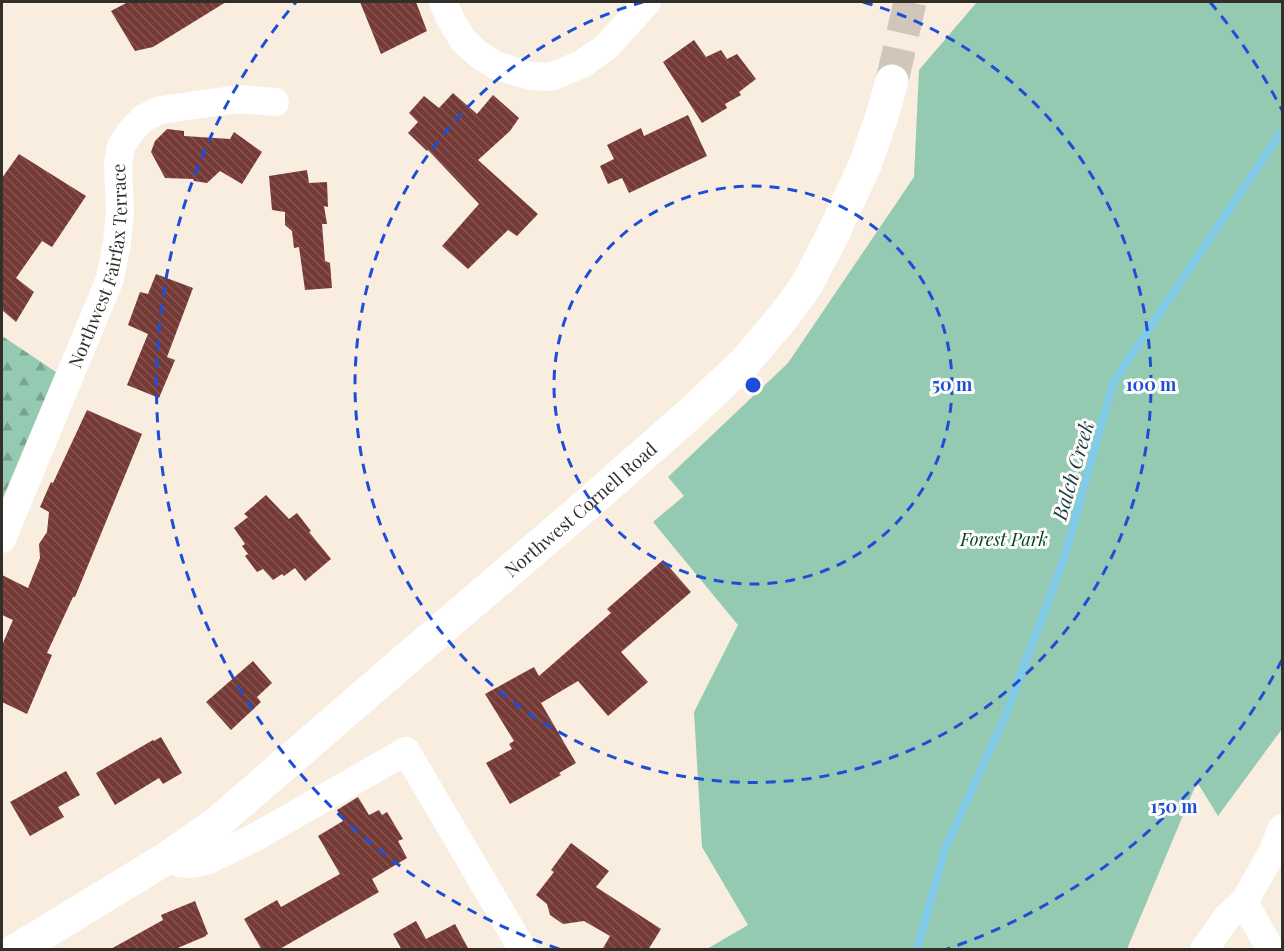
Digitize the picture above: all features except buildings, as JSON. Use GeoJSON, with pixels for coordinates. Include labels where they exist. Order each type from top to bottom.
{"type":"FeatureCollection","features":[{"type":"Feature","properties":{"kind":"main road","name":"Northwest Cornell Road"},"geometry":{"type":"LineString","coordinates":[[16,950],[167,858],[217,823],[716,391],[745,362],[806,286],[865,165],[892,81]]}},
{"type":"Feature","properties":{"kind":"street"},"geometry":{"type":"LineString","coordinates":[[443,2],[463,40],[478,54],[495,65],[530,76],[551,77],[582,64],[606,47],[647,2]]}},
{"type":"Feature","properties":{"kind":"street","name":"Northwest Fairfax Terrace"},"geometry":{"type":"LineString","coordinates":[[2,539],[110,279],[120,212],[118,164],[121,146],[144,118],[160,110],[238,99],[275,102]]}},
{"type":"Feature","properties":{"kind":"street"},"geometry":{"type":"LineString","coordinates":[[167,858],[190,864],[206,861],[252,839],[406,752],[523,950]]}},
{"type":"Feature","properties":{"kind":"street"},"geometry":{"type":"LineString","coordinates":[[1204,950],[1227,917],[1244,902],[1272,853],[1282,828]]}},
{"type":"Feature","properties":{"kind":"street"},"geometry":{"type":"LineString","coordinates":[[1244,902],[1271,950]]}},
{"type":"Feature","properties":{"kind":"green space","name":"Forest Park"},"geometry":{"type":"Polygon","coordinates":[[[977,2],[1282,2],[1282,729],[1218,816],[1197,782],[1127,949],[707,949],[748,925],[702,847],[694,712],[738,625],[653,522],[684,496],[668,477],[788,363],[914,177],[919,70],[977,2]]]}},
{"type":"Feature","properties":{"kind":"green space"},"geometry":{"type":"Polygon","coordinates":[[[2,336],[56,372],[2,500],[2,336]]]}},
{"type":"Feature","properties":{"kind":"waterway","name":"Balch Creek"},"geometry":{"type":"LineString","coordinates":[[917,950],[945,849],[1005,717],[1064,559],[1113,383],[1282,131]]}},
{"type":"Feature","properties":{"kind":"tunnel"},"geometry":{"type":"LineString","coordinates":[[892,81],[910,2]]}}]}
